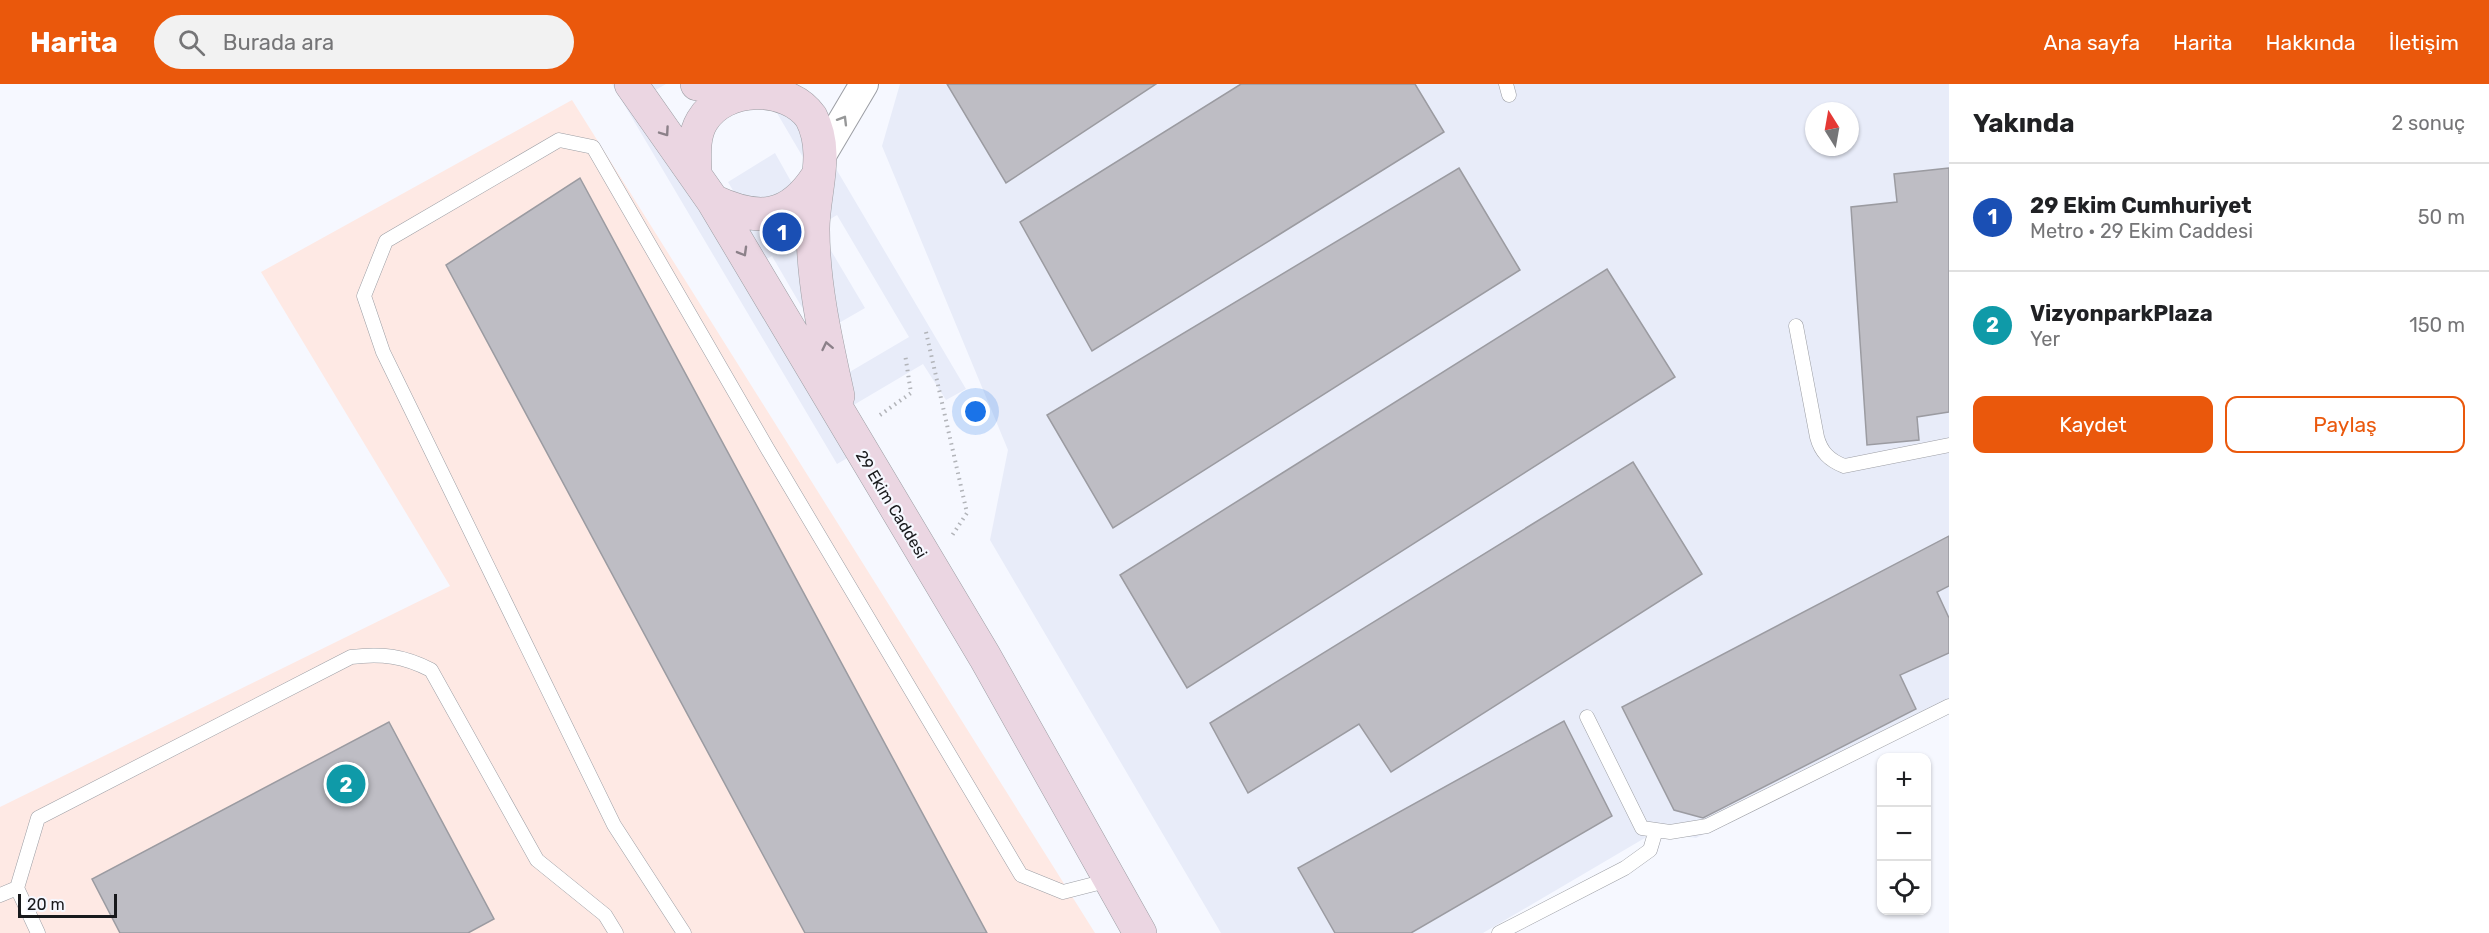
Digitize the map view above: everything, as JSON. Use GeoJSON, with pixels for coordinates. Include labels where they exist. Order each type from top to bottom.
{"type":"FeatureCollection","features":[{"type":"Feature","properties":{"kind":"main road","name":"29 Ekim Caddesi"},"geometry":{"type":"LineString","coordinates":[[631,84],[704,188],[985,657],[1140,933]]}},
{"type":"Feature","properties":{"kind":"main road"},"geometry":{"type":"LineString","coordinates":[[697,84],[715,88],[769,87],[794,99],[810,114],[819,134],[819,166],[813,230],[821,318],[847,430]]}},
{"type":"Feature","properties":{"kind":"main road"},"geometry":{"type":"LineString","coordinates":[[769,87],[731,93],[713,106],[701,123],[695,143],[704,188],[732,210],[752,215],[772,214],[791,207],[806,194],[819,166]]}},
{"type":"Feature","properties":{"kind":"street"},"geometry":{"type":"LineString","coordinates":[[819,166],[864,84]]}},
{"type":"Feature","properties":{"kind":"lane"},"geometry":{"type":"LineString","coordinates":[[684,933],[614,825],[382,352],[364,296],[386,241],[559,140],[593,147],[767,448],[1021,875],[1063,892],[1110,880]]}},
{"type":"Feature","properties":{"kind":"lane"},"geometry":{"type":"LineString","coordinates":[[1796,326],[1819,446],[1834,462],[1844,466],[1949,445]]}},
{"type":"Feature","properties":{"kind":"lane"},"geometry":{"type":"LineString","coordinates":[[38,933],[17,888],[38,818],[351,657],[386,654],[409,660],[431,670],[537,860],[605,915],[616,933]]}},
{"type":"Feature","properties":{"kind":"lane"},"geometry":{"type":"LineString","coordinates":[[1587,717],[1642,828],[1688,830],[1707,826],[1949,706]]}},
{"type":"Feature","properties":{"kind":"lane"},"geometry":{"type":"LineString","coordinates":[[1499,933],[1625,868],[1650,850],[1656,830]]}},
{"type":"Feature","properties":{"kind":"lane"},"geometry":{"type":"LineString","coordinates":[[0,896],[17,888]]}},
{"type":"Feature","properties":{"kind":"path"},"geometry":{"type":"LineString","coordinates":[[926,332],[967,513],[930,567]]}},
{"type":"Feature","properties":{"kind":"path"},"geometry":{"type":"LineString","coordinates":[[847,430],[911,393],[905,354]]}},
{"type":"Feature","properties":{"kind":"shaded area"},"geometry":{"type":"Polygon","coordinates":[[[612,84],[666,84],[647,95],[733,241],[755,227],[728,182],[775,153],[802,201],[821,188],[760,84],[786,84],[966,389],[946,400],[923,364],[835,416],[856,453],[837,464],[612,84]],[[837,215],[817,227],[865,308],[818,335],[772,256],[749,269],[819,390],[909,337],[837,215]]]}},
{"type":"Feature","properties":{"kind":"shaded area"},"geometry":{"type":"Polygon","coordinates":[[[900,84],[1949,84],[1949,710],[1696,838],[1655,832],[1483,933],[1221,933],[990,540],[1008,450],[882,146],[900,84]]]}},
{"type":"Feature","properties":{"kind":"shaded area"},"geometry":{"type":"Polygon","coordinates":[[[572,100],[1095,933],[0,933],[0,807],[450,586],[261,272],[572,100]]]}},
{"type":"Feature","properties":{"kind":"building"},"geometry":{"type":"Polygon","coordinates":[[[947,84],[1156,84],[1006,183],[947,84]]]}},
{"type":"Feature","properties":{"kind":"building"},"geometry":{"type":"Polygon","coordinates":[[[1241,84],[1415,84],[1444,132],[1092,351],[1020,222],[1241,84]]]}},
{"type":"Feature","properties":{"kind":"building"},"geometry":{"type":"Polygon","coordinates":[[[1459,168],[1520,270],[1113,528],[1047,415],[1459,168]]]}},
{"type":"Feature","properties":{"kind":"building"},"geometry":{"type":"Polygon","coordinates":[[[1949,168],[1949,412],[1917,417],[1919,440],[1867,445],[1851,207],[1897,202],[1894,174],[1949,168]]]}},
{"type":"Feature","properties":{"kind":"building"},"geometry":{"type":"Polygon","coordinates":[[[580,178],[987,933],[805,933],[446,265],[580,178]]]}},
{"type":"Feature","properties":{"kind":"building"},"geometry":{"type":"Polygon","coordinates":[[[1607,269],[1675,377],[1187,688],[1120,575],[1607,269]]]}},
{"type":"Feature","properties":{"kind":"building"},"geometry":{"type":"Polygon","coordinates":[[[1633,462],[1702,574],[1391,772],[1359,724],[1248,793],[1210,723],[1633,462]]]}},
{"type":"Feature","properties":{"kind":"building"},"geometry":{"type":"Polygon","coordinates":[[[1949,536],[1949,586],[1937,592],[1949,618],[1949,653],[1900,675],[1916,709],[1703,818],[1674,810],[1622,707],[1949,536]]]}},
{"type":"Feature","properties":{"kind":"building"},"geometry":{"type":"Polygon","coordinates":[[[1564,721],[1612,816],[1411,933],[1335,933],[1298,868],[1564,721]]]}},
{"type":"Feature","properties":{"kind":"building"},"geometry":{"type":"Polygon","coordinates":[[[389,722],[494,919],[468,933],[120,933],[92,879],[389,722]]]}},
{"type":"Feature","properties":{"kind":"place","name":"29 Ekim Cumhuriyet"},"geometry":{"type":"Point","coordinates":[782,232]}},
{"type":"Feature","properties":{"kind":"place","name":"VizyonparkPlaza"},"geometry":{"type":"Point","coordinates":[346,784]}}]}
